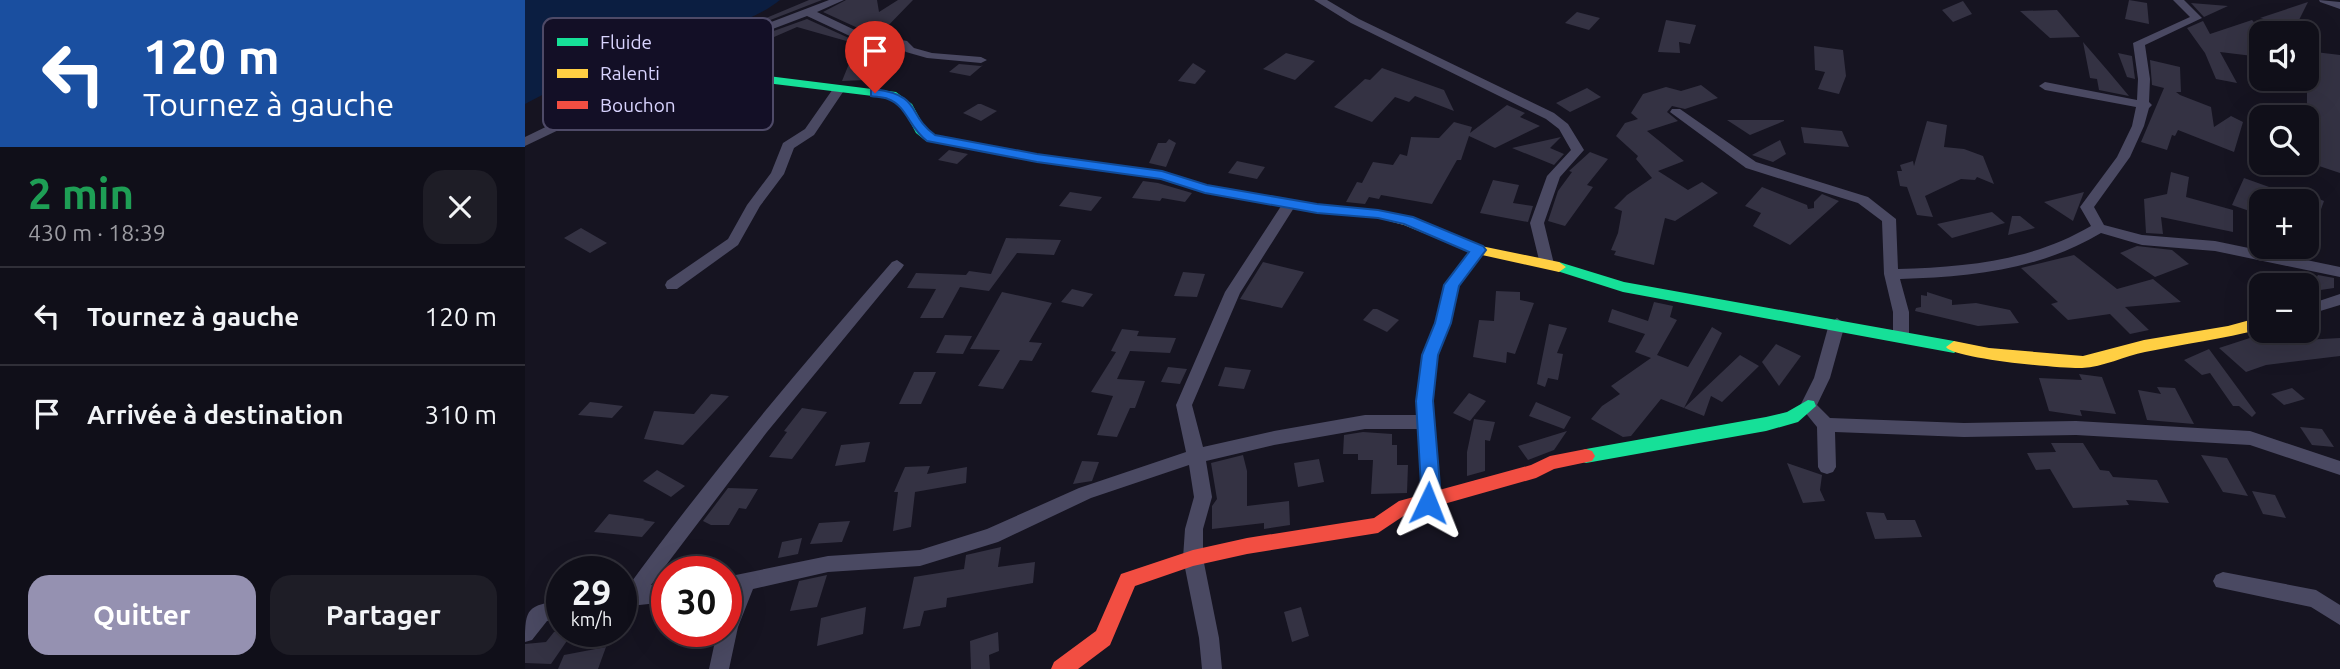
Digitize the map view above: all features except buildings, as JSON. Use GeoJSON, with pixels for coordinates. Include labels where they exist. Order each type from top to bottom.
{"type":"FeatureCollection","features":[{"type":"Feature","properties":{"kind":"street"},"geometry":{"type":"LineString","coordinates":[[773,25],[839,0]]}},
{"type":"Feature","properties":{"kind":"street"},"geometry":{"type":"LineString","coordinates":[[1319,0],[1355,21],[1550,116],[1564,127],[1578,150],[1554,176],[1537,223],[1547,264]]}},
{"type":"Feature","properties":{"kind":"street"},"geometry":{"type":"LineString","coordinates":[[2099,228],[2087,207],[2093,193],[2112,175],[2127,149],[2145,105],[2144,62],[2139,43],[2197,18],[2178,0]]}},
{"type":"Feature","properties":{"kind":"street"},"geometry":{"type":"LineString","coordinates":[[2324,0],[2340,6]]}},
{"type":"Feature","properties":{"kind":"street"},"geometry":{"type":"LineString","coordinates":[[808,12],[856,35],[902,43],[910,50],[931,56],[981,60]]}},
{"type":"Feature","properties":{"kind":"street"},"geometry":{"type":"LineString","coordinates":[[773,80],[892,95],[908,107],[920,130],[931,138],[1037,158],[1162,175],[1205,189],[1408,220],[1478,250],[1547,264],[1623,287],[1837,324],[1989,354],[2083,362],[2144,346],[2249,326]]}},
{"type":"Feature","properties":{"kind":"street"},"geometry":{"type":"LineString","coordinates":[[2045,86],[2145,105]]}},
{"type":"Feature","properties":{"kind":"street"},"geometry":{"type":"LineString","coordinates":[[672,285],[733,242],[754,205],[777,174],[788,146],[810,132],[839,89]]}},
{"type":"Feature","properties":{"kind":"street"},"geometry":{"type":"LineString","coordinates":[[1675,112],[1751,165],[1863,200],[1889,219],[1891,274],[1901,312],[1901,336]]}},
{"type":"Feature","properties":{"kind":"street"},"geometry":{"type":"LineString","coordinates":[[525,142],[550,130]]}},
{"type":"Feature","properties":{"kind":"street"},"geometry":{"type":"LineString","coordinates":[[1212,669],[1209,638],[1193,558],[1194,529],[1203,497],[1202,477],[1184,405],[1233,292],[1290,203]]}},
{"type":"Feature","properties":{"kind":"street"},"geometry":{"type":"LineString","coordinates":[[1891,274],[1986,270],[2021,262],[2066,246],[2099,228],[2142,240],[2215,246],[2340,272]]}},
{"type":"Feature","properties":{"kind":"street"},"geometry":{"type":"LineString","coordinates":[[1428,503],[1430,486],[1424,401],[1430,355],[1443,323],[1452,285],[1478,250]]}},
{"type":"Feature","properties":{"kind":"street"},"geometry":{"type":"LineString","coordinates":[[637,584],[761,424],[897,265]]}},
{"type":"Feature","properties":{"kind":"street"},"geometry":{"type":"LineString","coordinates":[[2319,306],[2340,299]]}},
{"type":"Feature","properties":{"kind":"street"},"geometry":{"type":"LineString","coordinates":[[1061,669],[1103,638],[1128,580],[1193,558],[1378,525],[1399,509],[1536,471],[1550,463],[1792,417],[1808,405],[1822,378],[1837,324]]}},
{"type":"Feature","properties":{"kind":"street"},"geometry":{"type":"LineString","coordinates":[[1808,405],[1826,425],[1827,467]]}},
{"type":"Feature","properties":{"kind":"street"},"geometry":{"type":"LineString","coordinates":[[742,583],[828,564],[920,558],[991,536],[1085,493],[1195,456],[1343,425],[1365,422],[1427,422]]}},
{"type":"Feature","properties":{"kind":"street"},"geometry":{"type":"LineString","coordinates":[[1826,425],[1964,430],[2076,428],[2250,438],[2340,468]]}},
{"type":"Feature","properties":{"kind":"street"},"geometry":{"type":"LineString","coordinates":[[2223,581],[2316,599],[2340,617]]}},
{"type":"Feature","properties":{"kind":"street"},"geometry":{"type":"LineString","coordinates":[[525,633],[541,613],[546,612]]}},
{"type":"Feature","properties":{"kind":"street"},"geometry":{"type":"LineString","coordinates":[[719,669],[724,647]]}},
{"type":"Feature","properties":{"kind":"water"},"geometry":{"type":"Polygon","coordinates":[[[525,0],[780,0],[750,18],[543,18],[543,95],[525,104],[525,0]]]}},
{"type":"Feature","properties":{"kind":"traffic: fast"},"geometry":{"type":"LineString","coordinates":[[773,80],[892,95],[908,107],[920,130],[931,138],[1037,158],[1162,175],[1205,189],[1248,196]]}},
{"type":"Feature","properties":{"kind":"traffic: fast"},"geometry":{"type":"LineString","coordinates":[[1559,267],[1623,287],[1954,347]]}},
{"type":"Feature","properties":{"kind":"traffic: fast"},"geometry":{"type":"LineString","coordinates":[[1586,456],[1766,424],[1792,417],[1808,406]]}},
{"type":"Feature","properties":{"kind":"traffic: slow"},"geometry":{"type":"LineString","coordinates":[[1248,196],[1317,208],[1378,214],[1408,221],[1478,250],[1559,267]]}},
{"type":"Feature","properties":{"kind":"traffic: slow"},"geometry":{"type":"LineString","coordinates":[[1954,347],[1989,354],[2083,362],[2144,346],[2249,326]]}},
{"type":"Feature","properties":{"kind":"traffic: jam"},"geometry":{"type":"LineString","coordinates":[[1061,669],[1103,638],[1128,580],[1193,558],[1247,546],[1378,525],[1399,509],[1536,471],[1550,463],[1586,456]]}},
{"type":"Feature","properties":{"kind":"route"},"geometry":{"type":"LineString","coordinates":[[875,93],[892,95],[908,107],[920,130],[931,138],[1037,158],[1162,175],[1205,189],[1408,220],[1478,250],[1452,285],[1443,323],[1430,355],[1424,401],[1430,486],[1428,503]]}}]}
